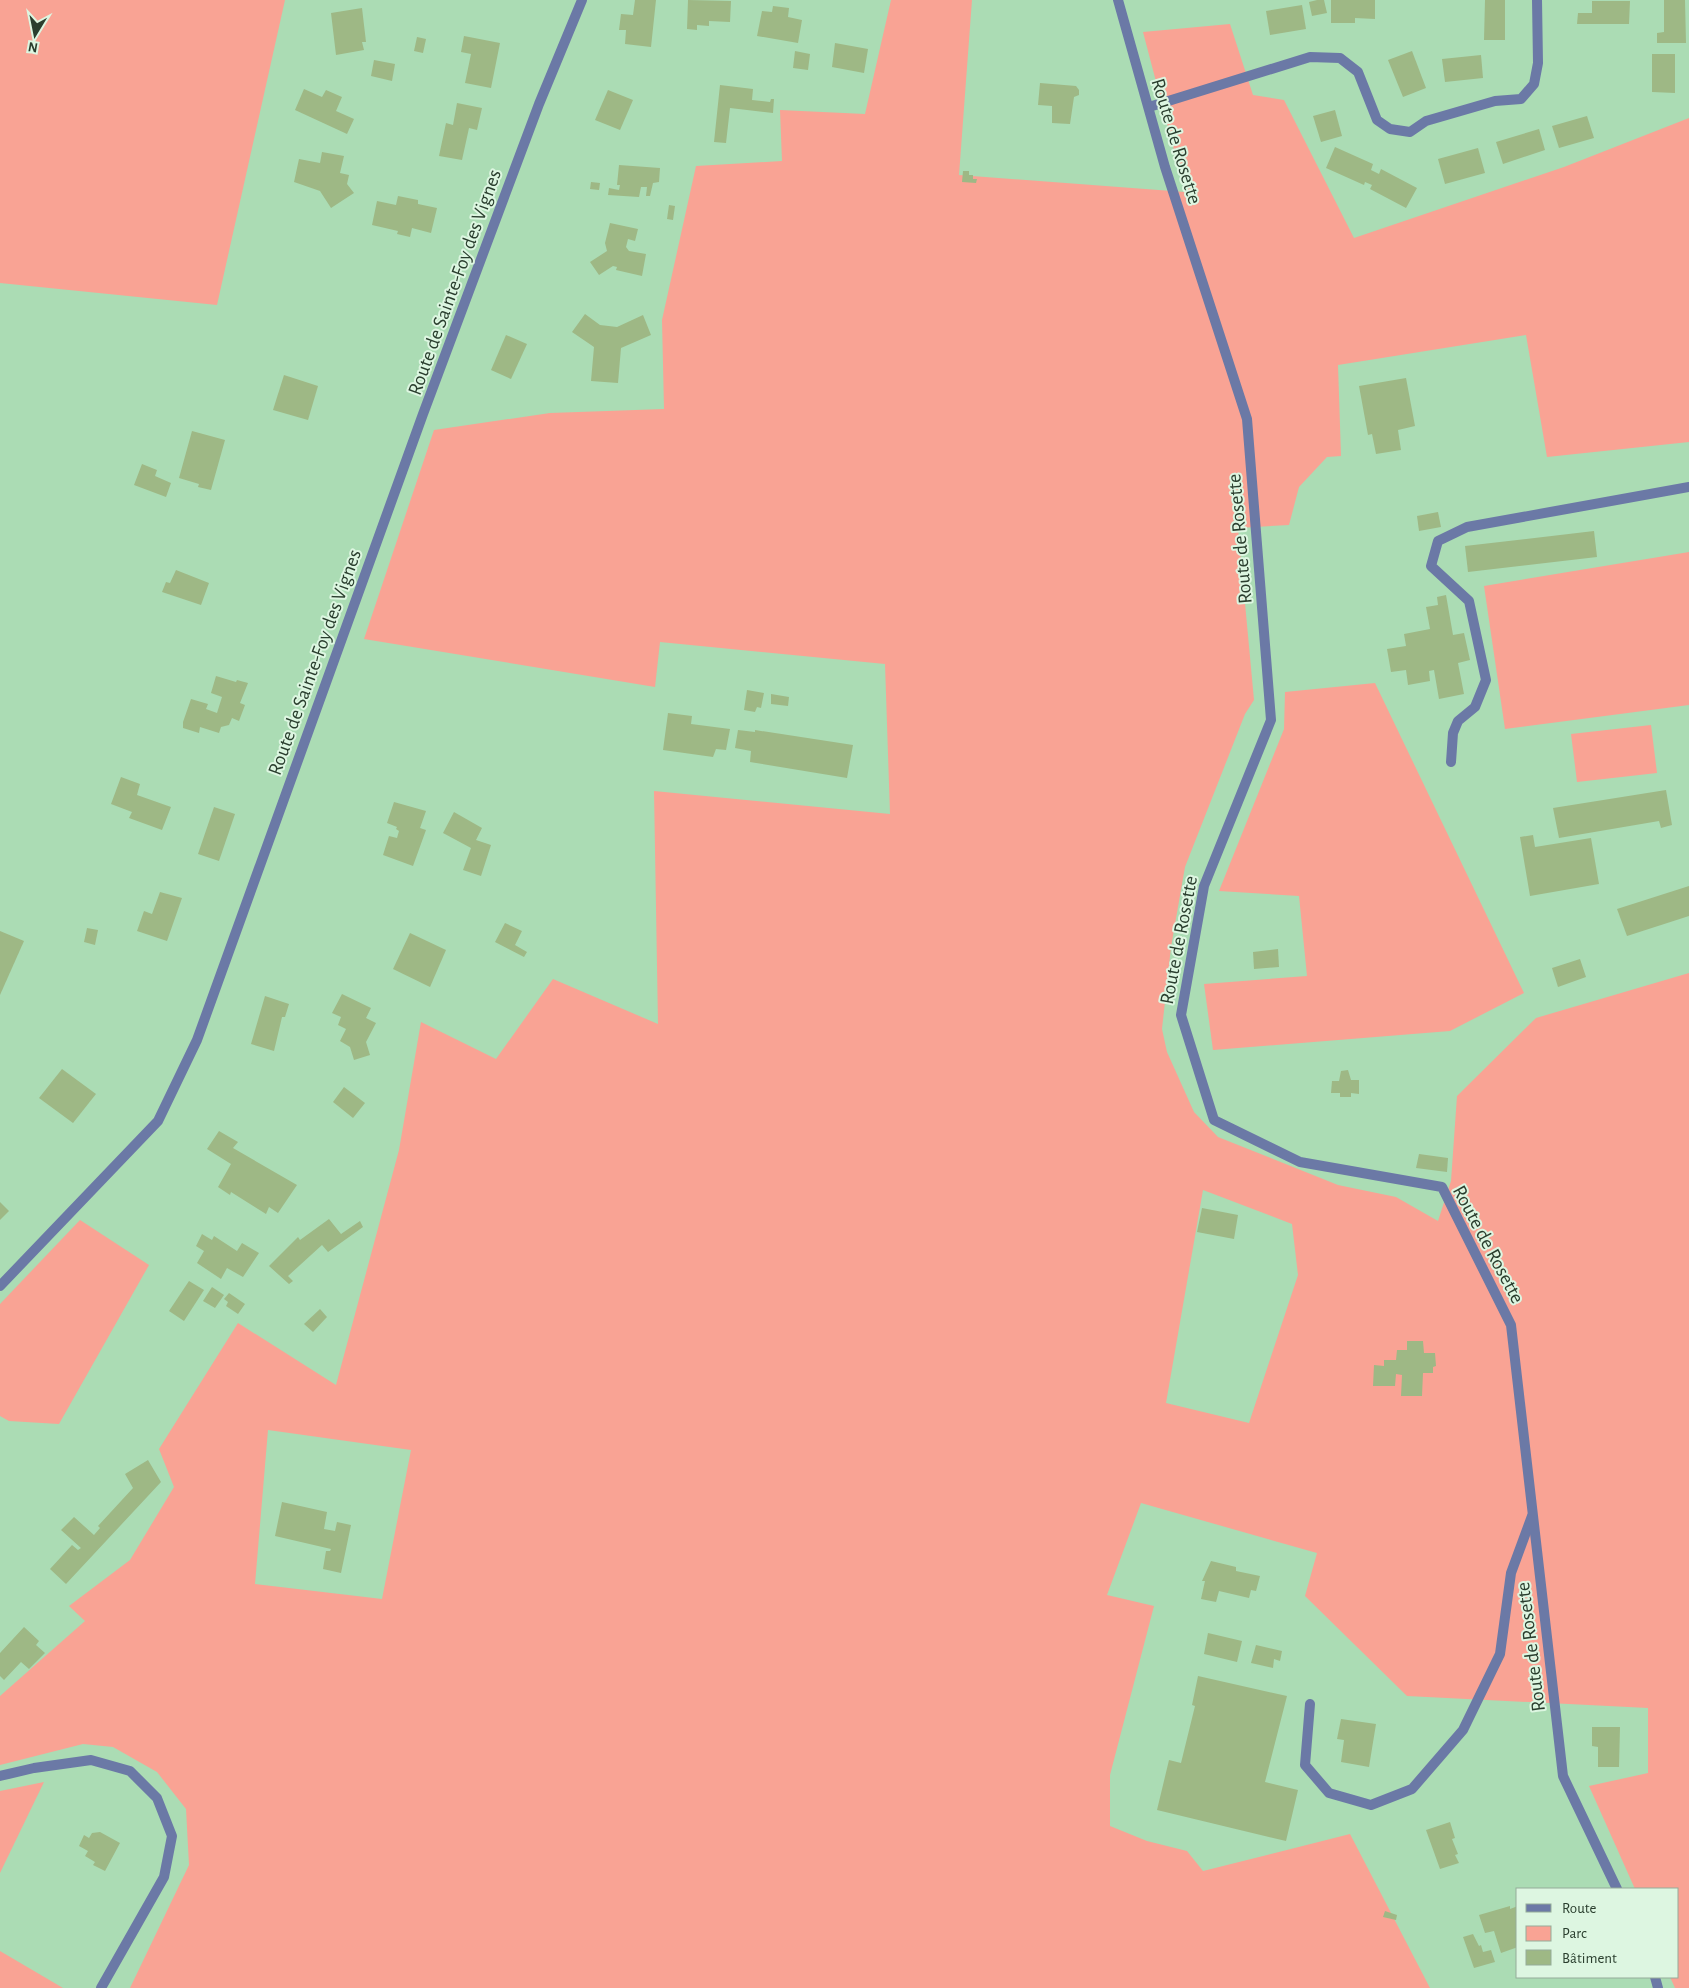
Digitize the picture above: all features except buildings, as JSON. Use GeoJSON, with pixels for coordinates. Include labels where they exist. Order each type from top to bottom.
{"type":"FeatureCollection","features":[{"type":"Feature","properties":{"kind":"street","name":"Route de Sainte-Foy des Vignes"},"geometry":{"type":"LineString","coordinates":[[0,1286],[158,1122],[196,1040],[422,414],[539,104],[582,0]]}},
{"type":"Feature","properties":{"kind":"street","name":"Route de Rosette"},"geometry":{"type":"LineString","coordinates":[[1118,0],[1166,167],[1247,419],[1271,720],[1204,886],[1181,1016],[1214,1120],[1300,1162],[1442,1187],[1511,1325],[1563,1776],[1617,1888]]}},
{"type":"Feature","properties":{"kind":"street"},"geometry":{"type":"LineString","coordinates":[[1148,107],[1310,57],[1340,58],[1358,72],[1377,120],[1390,129],[1410,132],[1426,121],[1495,101],[1521,99],[1534,84],[1538,63],[1537,0]]}},
{"type":"Feature","properties":{"kind":"street"},"geometry":{"type":"LineString","coordinates":[[1451,762],[1452,733],[1458,721],[1475,707],[1486,680],[1469,601],[1431,566],[1438,541],[1467,527],[1689,487]]}},
{"type":"Feature","properties":{"kind":"street"},"geometry":{"type":"LineString","coordinates":[[1310,1704],[1306,1765],[1329,1793],[1371,1805],[1412,1789],[1463,1730],[1500,1654],[1511,1573],[1532,1516]]}},
{"type":"Feature","properties":{"kind":"street"},"geometry":{"type":"LineString","coordinates":[[0,1776],[34,1768],[91,1760],[130,1771],[157,1798],[172,1836],[164,1877],[101,1988]]}},
{"type":"Feature","properties":{"kind":"green space"},"geometry":{"type":"Polygon","coordinates":[[[0,0],[285,0],[217,305],[0,283],[0,0]]]}},
{"type":"Feature","properties":{"kind":"green space"},"geometry":{"type":"Polygon","coordinates":[[[891,0],[972,0],[959,175],[1185,192],[1143,32],[1230,24],[1253,95],[1284,100],[1354,238],[1564,167],[1689,118],[1689,442],[1547,457],[1526,335],[1338,365],[1341,456],[1327,457],[1299,487],[1289,525],[1238,528],[1254,700],[1245,714],[1185,867],[1171,947],[1162,1029],[1167,1052],[1194,1112],[1218,1137],[1338,1185],[1396,1197],[1438,1221],[1451,1181],[1457,1096],[1536,1018],[1689,973],[1689,1988],[1675,1988],[1670,1978],[1679,1978],[1679,1888],[1635,1888],[1589,1786],[1648,1773],[1648,1708],[1407,1696],[1305,1596],[1317,1553],[1141,1503],[1107,1595],[1154,1606],[1110,1775],[1110,1826],[1147,1841],[1187,1851],[1203,1871],[1350,1834],[1430,1988],[130,1988],[189,1865],[186,1809],[157,1772],[113,1747],[83,1744],[0,1765],[0,1696],[85,1621],[69,1606],[130,1560],[174,1487],[159,1449],[238,1323],[336,1385],[399,1150],[421,1022],[496,1059],[553,979],[658,1024],[654,791],[890,814],[885,664],[660,642],[655,687],[364,639],[434,430],[550,413],[664,409],[662,320],[696,166],[782,161],[780,110],[865,114],[891,0]],[[1203,1190],[1166,1403],[1249,1423],[1298,1275],[1292,1224],[1203,1190]],[[268,1430],[255,1584],[382,1599],[411,1450],[268,1430]]]}},
{"type":"Feature","properties":{"kind":"green space"},"geometry":{"type":"Polygon","coordinates":[[[1689,552],[1689,705],[1505,729],[1484,586],[1689,552]]]}},
{"type":"Feature","properties":{"kind":"green space"},"geometry":{"type":"Polygon","coordinates":[[[1375,683],[1524,993],[1450,1031],[1213,1050],[1204,984],[1307,976],[1299,896],[1219,891],[1284,729],[1285,692],[1375,683]]]}},
{"type":"Feature","properties":{"kind":"green space"},"geometry":{"type":"Polygon","coordinates":[[[1651,725],[1657,773],[1577,782],[1571,734],[1651,725]]]}},
{"type":"Feature","properties":{"kind":"green space"},"geometry":{"type":"Polygon","coordinates":[[[80,1220],[149,1265],[59,1424],[9,1421],[0,1416],[0,1304],[80,1220]]]}},
{"type":"Feature","properties":{"kind":"green space"},"geometry":{"type":"Polygon","coordinates":[[[44,1782],[0,1873],[0,1791],[44,1782]]]}},
{"type":"Feature","properties":{"kind":"green space"},"geometry":{"type":"Polygon","coordinates":[[[0,1951],[63,1988],[0,1988],[0,1951]]]}}]}
